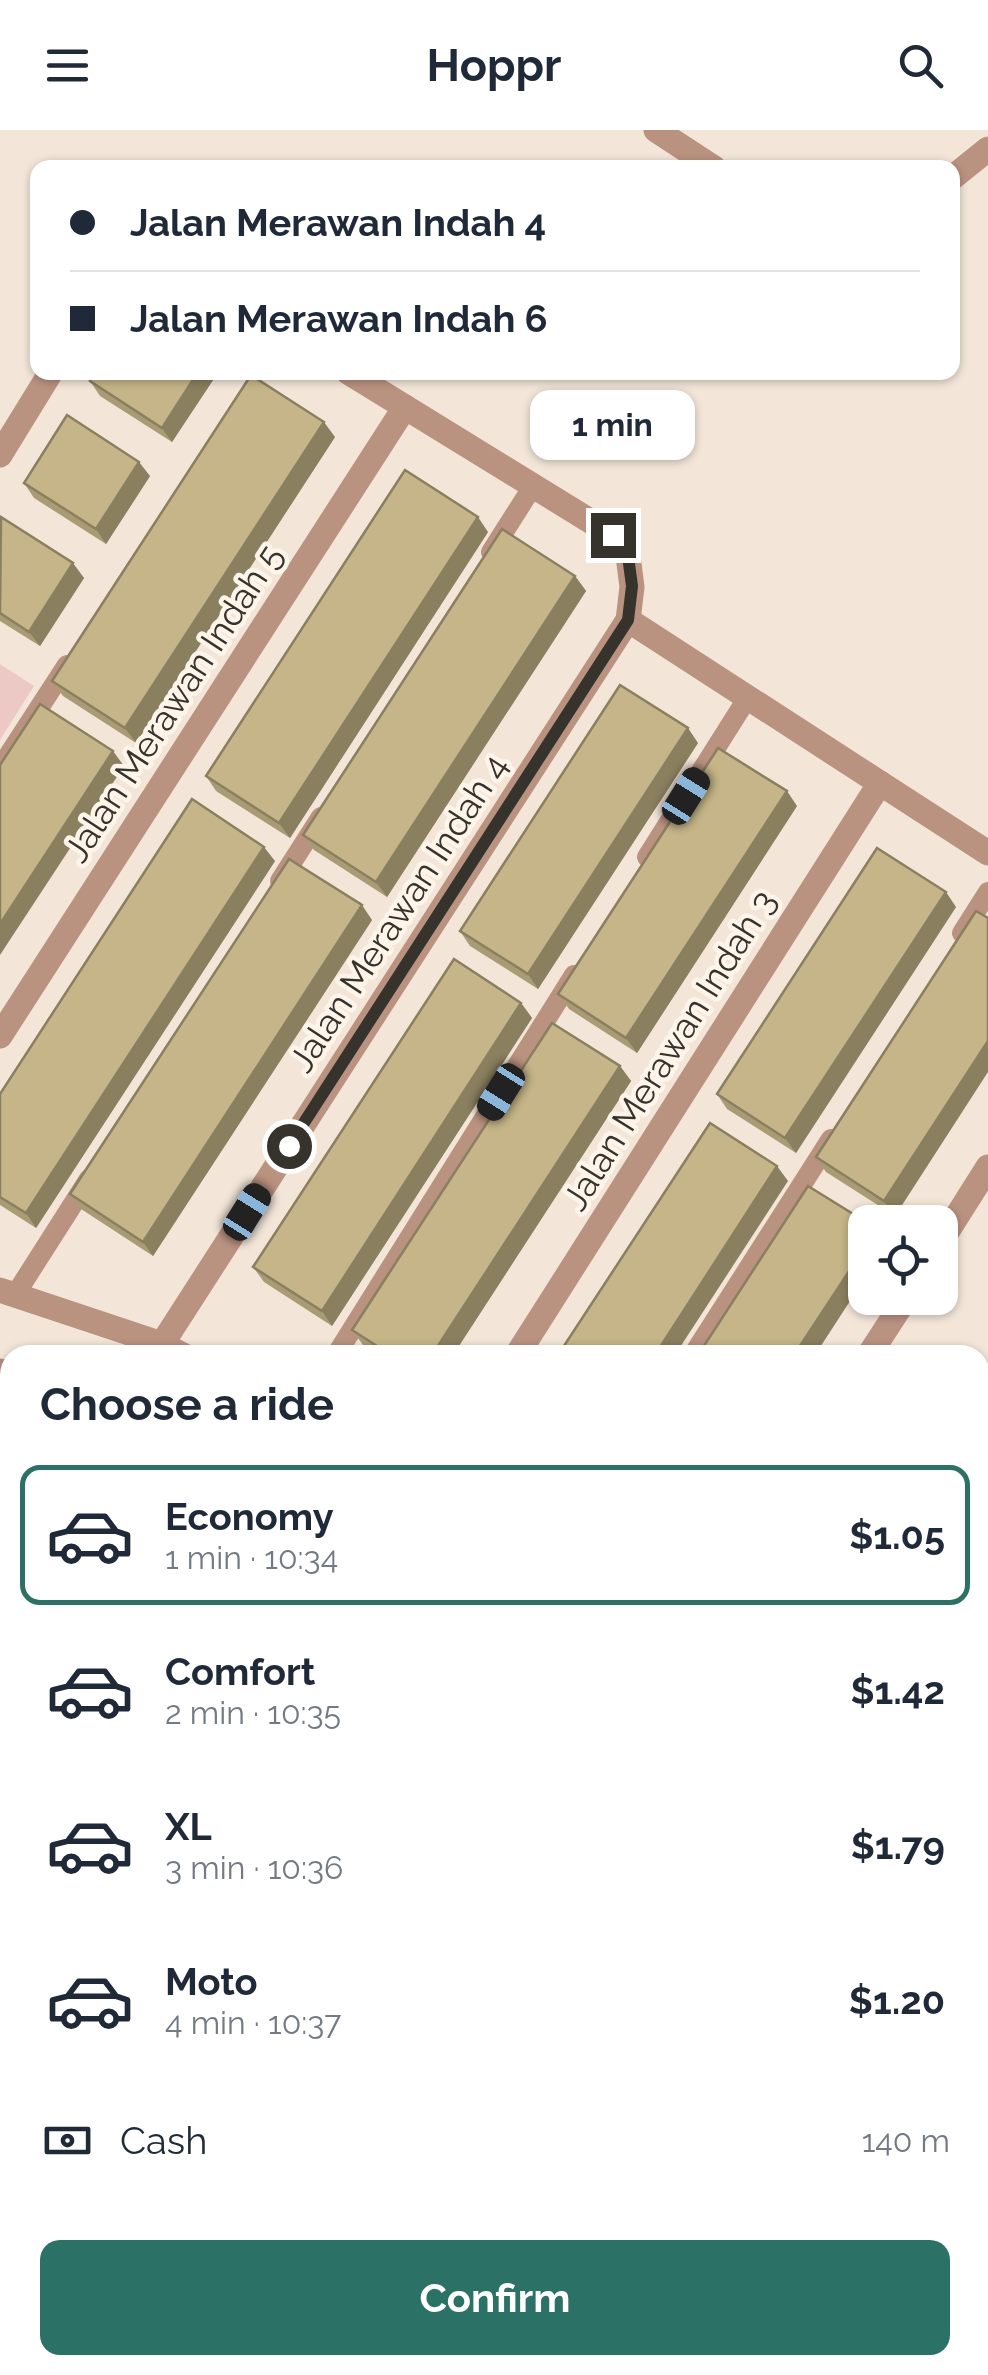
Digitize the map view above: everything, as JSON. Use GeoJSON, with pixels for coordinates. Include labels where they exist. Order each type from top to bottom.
{"type":"FeatureCollection","features":[{"type":"Feature","properties":{"kind":"street"},"geometry":{"type":"LineString","coordinates":[[656,130],[702,160]]}},
{"type":"Feature","properties":{"kind":"street"},"geometry":{"type":"LineString","coordinates":[[960,172],[988,149]]}},
{"type":"Feature","properties":{"kind":"street"},"geometry":{"type":"LineString","coordinates":[[0,456],[46,380]]}},
{"type":"Feature","properties":{"kind":"street"},"geometry":{"type":"LineString","coordinates":[[361,380],[613,535],[628,556],[632,586],[628,620],[988,853]]}},
{"type":"Feature","properties":{"kind":"street","name":"Jalan Merawan Indah 5"},"geometry":{"type":"LineString","coordinates":[[0,1036],[404,407]]}},
{"type":"Feature","properties":{"kind":"street","name":"Jalan Merawan Indah 4"},"geometry":{"type":"LineString","coordinates":[[176,1345],[628,620]]}},
{"type":"Feature","properties":{"kind":"street","name":"Jalan Merawan Indah 3"},"geometry":{"type":"LineString","coordinates":[[523,1345],[880,783]]}},
{"type":"Feature","properties":{"kind":"street"},"geometry":{"type":"LineString","coordinates":[[958,1214],[988,1167]]}},
{"type":"Feature","properties":{"kind":"street"},"geometry":{"type":"LineString","coordinates":[[7,1292],[159,1345]]}},
{"type":"Feature","properties":{"kind":"street"},"geometry":{"type":"LineString","coordinates":[[876,1345],[895,1315]]}},
{"type":"Feature","properties":{"kind":"lane"},"geometry":{"type":"LineString","coordinates":[[480,568],[534,486]]}},
{"type":"Feature","properties":{"kind":"lane"},"geometry":{"type":"LineString","coordinates":[[0,768],[75,652]]}},
{"type":"Feature","properties":{"kind":"lane"},"geometry":{"type":"LineString","coordinates":[[642,866],[748,698]]}},
{"type":"Feature","properties":{"kind":"lane"},"geometry":{"type":"LineString","coordinates":[[269,898],[332,800]]}},
{"type":"Feature","properties":{"kind":"lane"},"geometry":{"type":"LineString","coordinates":[[956,942],[988,892]]}},
{"type":"Feature","properties":{"kind":"lane"},"geometry":{"type":"LineString","coordinates":[[342,1345],[589,950]]}},
{"type":"Feature","properties":{"kind":"lane"},"geometry":{"type":"LineString","coordinates":[[699,1345],[841,1124]]}},
{"type":"Feature","properties":{"kind":"lane"},"geometry":{"type":"LineString","coordinates":[[7,1292],[99,1163]]}},
{"type":"Feature","properties":{"kind":"shaded area"},"geometry":{"type":"Polygon","coordinates":[[[0,664],[34,686],[0,740],[0,664]]]}},
{"type":"Feature","properties":{"kind":"building"},"geometry":{"type":"Polygon","coordinates":[[[91,380],[193,380],[162,428],[91,380]]]}},
{"type":"Feature","properties":{"kind":"building"},"geometry":{"type":"Polygon","coordinates":[[[248,380],[259,380],[324,422],[125,728],[52,681],[248,380]]]}},
{"type":"Feature","properties":{"kind":"building"},"geometry":{"type":"Polygon","coordinates":[[[67,415],[139,462],[96,529],[24,483],[67,415]]]}},
{"type":"Feature","properties":{"kind":"building"},"geometry":{"type":"Polygon","coordinates":[[[405,470],[478,517],[279,823],[206,776],[405,470]]]}},
{"type":"Feature","properties":{"kind":"building"},"geometry":{"type":"Polygon","coordinates":[[[1,517],[73,563],[29,632],[0,613],[1,517]]]}},
{"type":"Feature","properties":{"kind":"building"},"geometry":{"type":"Polygon","coordinates":[[[502,529],[575,576],[376,882],[303,835],[502,529]]]}},
{"type":"Feature","properties":{"kind":"building"},"geometry":{"type":"Polygon","coordinates":[[[620,685],[688,728],[528,974],[460,931],[620,685]]]}},
{"type":"Feature","properties":{"kind":"building"},"geometry":{"type":"Polygon","coordinates":[[[40,704],[113,751],[0,924],[0,765],[40,704]]]}},
{"type":"Feature","properties":{"kind":"building"},"geometry":{"type":"Polygon","coordinates":[[[718,748],[787,791],[626,1038],[558,994],[718,748]]]}},
{"type":"Feature","properties":{"kind":"building"},"geometry":{"type":"Polygon","coordinates":[[[192,799],[264,847],[26,1213],[0,1197],[0,1094],[192,799]]]}},
{"type":"Feature","properties":{"kind":"building"},"geometry":{"type":"Polygon","coordinates":[[[877,848],[946,892],[785,1138],[717,1094],[877,848]]]}},
{"type":"Feature","properties":{"kind":"building"},"geometry":{"type":"Polygon","coordinates":[[[289,859],[362,905],[143,1242],[70,1194],[289,859]]]}},
{"type":"Feature","properties":{"kind":"building"},"geometry":{"type":"Polygon","coordinates":[[[976,911],[988,918],[988,1041],[884,1201],[816,1157],[976,911]]]}},
{"type":"Feature","properties":{"kind":"building"},"geometry":{"type":"Polygon","coordinates":[[[454,959],[521,1003],[322,1311],[253,1267],[454,959]]]}},
{"type":"Feature","properties":{"kind":"building"},"geometry":{"type":"Polygon","coordinates":[[[552,1023],[620,1066],[439,1345],[375,1345],[352,1330],[552,1023]]]}},
{"type":"Feature","properties":{"kind":"building"},"geometry":{"type":"Polygon","coordinates":[[[710,1123],[777,1166],[661,1345],[565,1345],[710,1123]]]}},
{"type":"Feature","properties":{"kind":"building"},"geometry":{"type":"Polygon","coordinates":[[[808,1186],[848,1211],[848,1273],[801,1345],[705,1345],[808,1186]]]}},
{"type":"Feature","properties":{"kind":"route"},"geometry":{"type":"LineString","coordinates":[[289,1146],[628,620],[632,586],[628,556],[613,535]]}}]}
